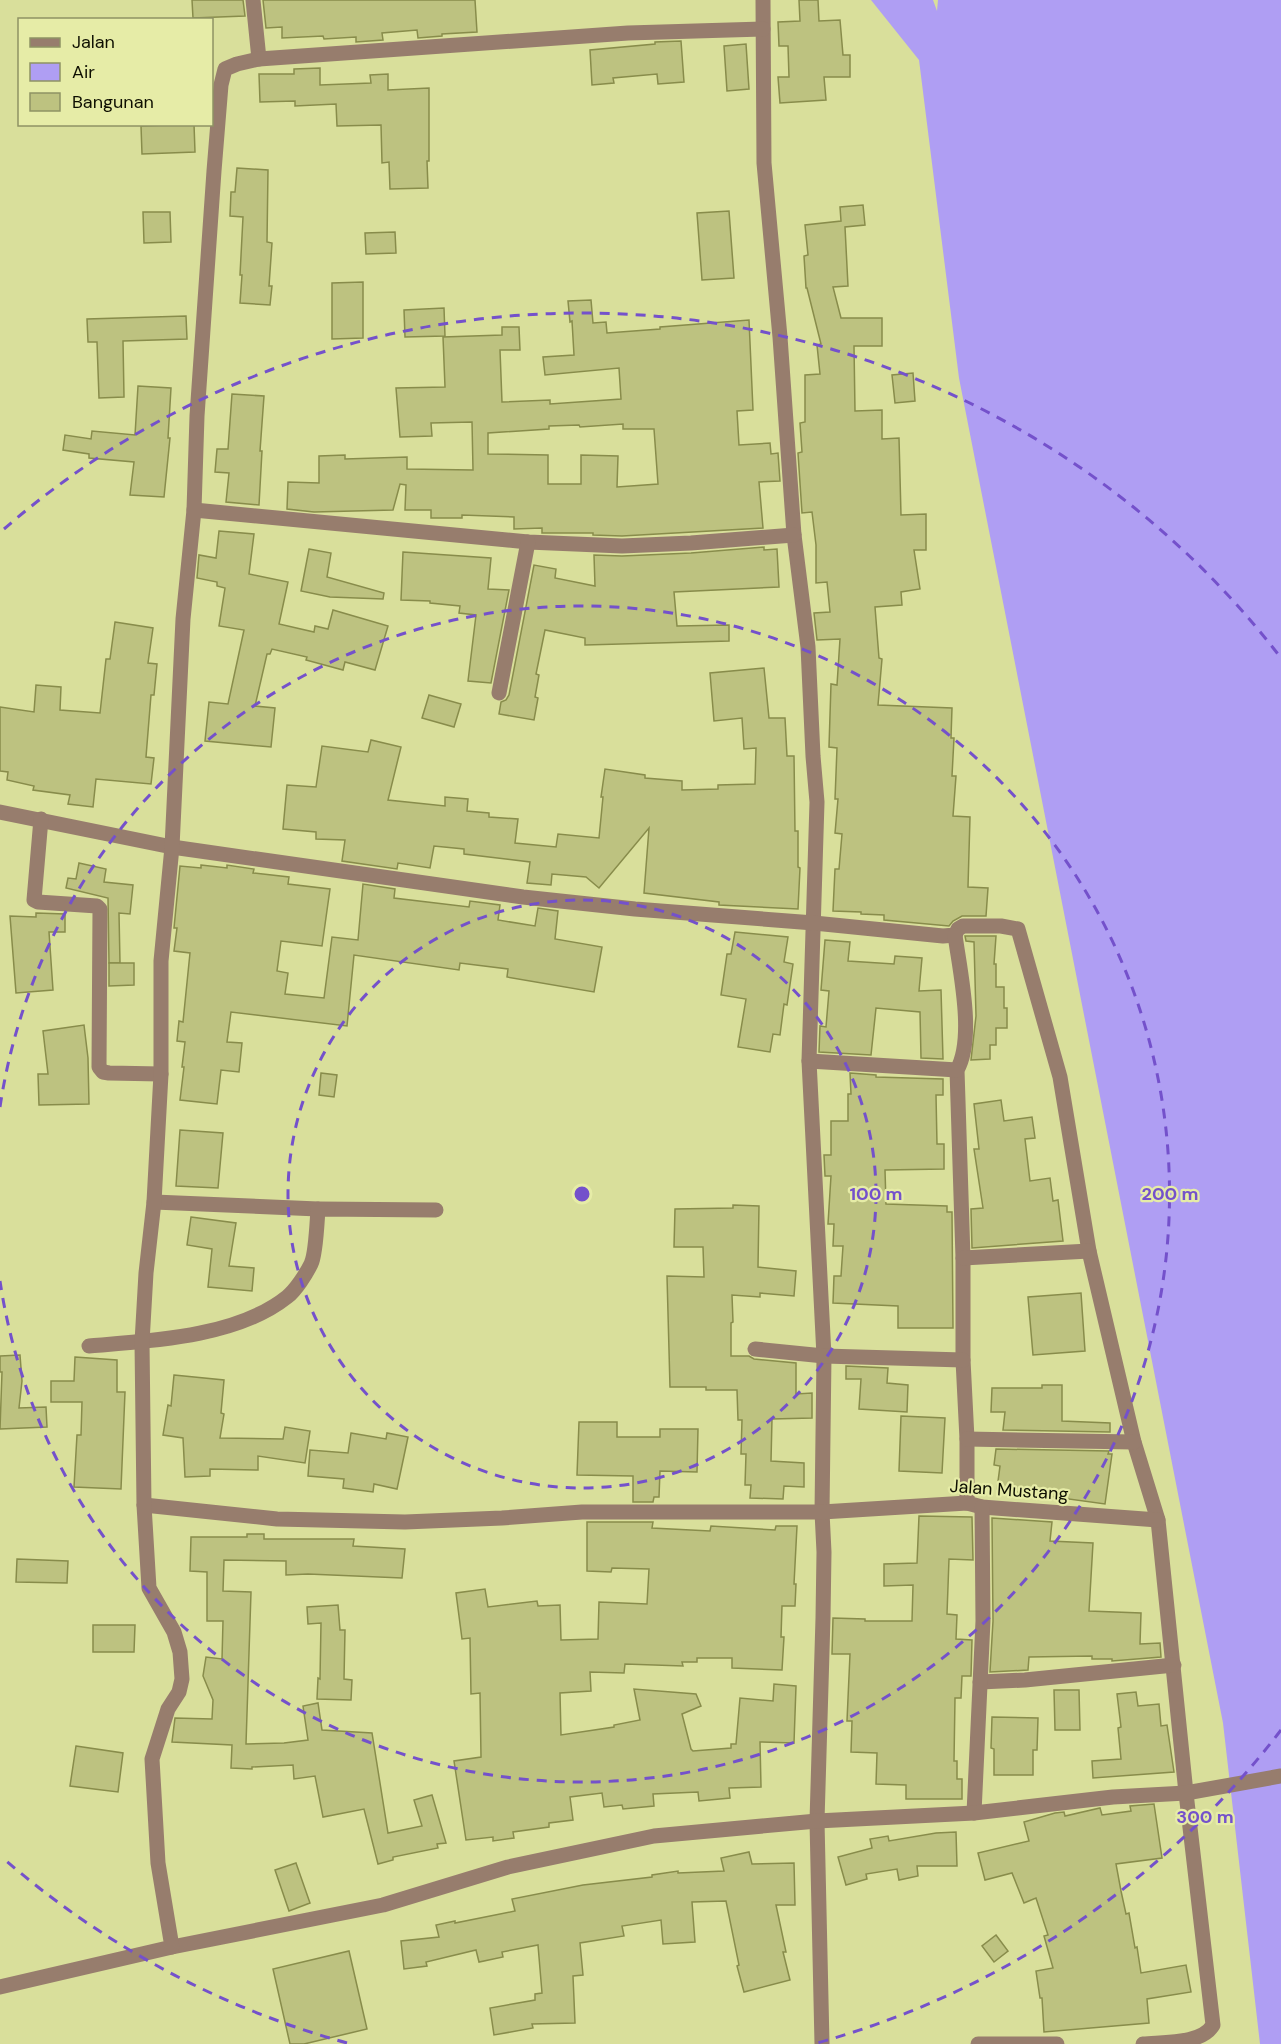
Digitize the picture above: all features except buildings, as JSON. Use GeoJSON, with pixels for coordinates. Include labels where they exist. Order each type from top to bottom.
{"type":"FeatureCollection","features":[{"type":"Feature","properties":{"kind":"street"},"geometry":{"type":"LineString","coordinates":[[254,0],[259,59]]}},
{"type":"Feature","properties":{"kind":"street"},"geometry":{"type":"LineString","coordinates":[[763,0],[764,163],[780,337],[794,535],[808,647],[817,802],[809,1061],[824,1356],[822,1512],[824,1552],[817,1821],[822,2044]]}},
{"type":"Feature","properties":{"kind":"street"},"geometry":{"type":"LineString","coordinates":[[172,1947],[158,1863],[152,1758],[168,1709],[179,1692],[182,1679],[180,1652],[174,1632],[149,1588],[144,1505],[142,1342],[146,1273],[154,1202],[162,961],[172,847],[183,619],[194,510],[197,416],[221,84],[225,69],[259,59],[628,33],[764,29]]}},
{"type":"Feature","properties":{"kind":"street"},"geometry":{"type":"LineString","coordinates":[[194,510],[528,542],[622,546],[794,535]]}},
{"type":"Feature","properties":{"kind":"street"},"geometry":{"type":"LineString","coordinates":[[499,693],[528,542]]}},
{"type":"Feature","properties":{"kind":"street"},"geometry":{"type":"LineString","coordinates":[[0,812],[172,847],[534,898],[635,909],[955,935]]}},
{"type":"Feature","properties":{"kind":"street"},"geometry":{"type":"LineString","coordinates":[[41,819],[34,900],[97,906],[100,909],[99,1067],[109,1073],[160,1074]]}},
{"type":"Feature","properties":{"kind":"street"},"geometry":{"type":"LineString","coordinates":[[967,1503],[957,1070],[966,1040],[955,935],[958,929],[963,927],[1001,926],[1018,929],[1060,1077],[1089,1251],[1134,1442],[1158,1520],[1213,2025],[1209,2033],[1198,2040],[1143,2044]]}},
{"type":"Feature","properties":{"kind":"street"},"geometry":{"type":"LineString","coordinates":[[809,1061],[957,1070]]}},
{"type":"Feature","properties":{"kind":"street"},"geometry":{"type":"LineString","coordinates":[[154,1202],[318,1209],[436,1210]]}},
{"type":"Feature","properties":{"kind":"street"},"geometry":{"type":"LineString","coordinates":[[90,1346],[142,1342],[222,1329],[261,1314],[289,1296],[313,1262],[318,1209]]}},
{"type":"Feature","properties":{"kind":"street"},"geometry":{"type":"LineString","coordinates":[[963,1258],[1089,1251]]}},
{"type":"Feature","properties":{"kind":"street"},"geometry":{"type":"LineString","coordinates":[[754,1349],[824,1356],[963,1360]]}},
{"type":"Feature","properties":{"kind":"street"},"geometry":{"type":"LineString","coordinates":[[967,1439],[1134,1442]]}},
{"type":"Feature","properties":{"kind":"street","name":"Jalan Mustang"},"geometry":{"type":"LineString","coordinates":[[144,1505],[277,1519],[405,1522],[582,1512],[674,1510],[822,1512],[967,1503],[982,1507],[1158,1520]]}},
{"type":"Feature","properties":{"kind":"street"},"geometry":{"type":"LineString","coordinates":[[974,1813],[983,1621],[982,1507]]}},
{"type":"Feature","properties":{"kind":"street"},"geometry":{"type":"LineString","coordinates":[[980,1682],[1024,1680],[1174,1665]]}},
{"type":"Feature","properties":{"kind":"street"},"geometry":{"type":"LineString","coordinates":[[0,1988],[172,1947],[383,1905],[508,1868],[654,1836],[817,1821],[974,1813],[1113,1797],[1186,1793],[1281,1776]]}},
{"type":"Feature","properties":{"kind":"street"},"geometry":{"type":"LineString","coordinates":[[978,2044],[1057,2044]]}},
{"type":"Feature","properties":{"kind":"water"},"geometry":{"type":"Polygon","coordinates":[[[871,0],[933,0],[937,11],[938,0],[1281,0],[1281,2044],[1260,2044],[1223,1723],[959,378],[919,60],[871,0]]]}}]}
